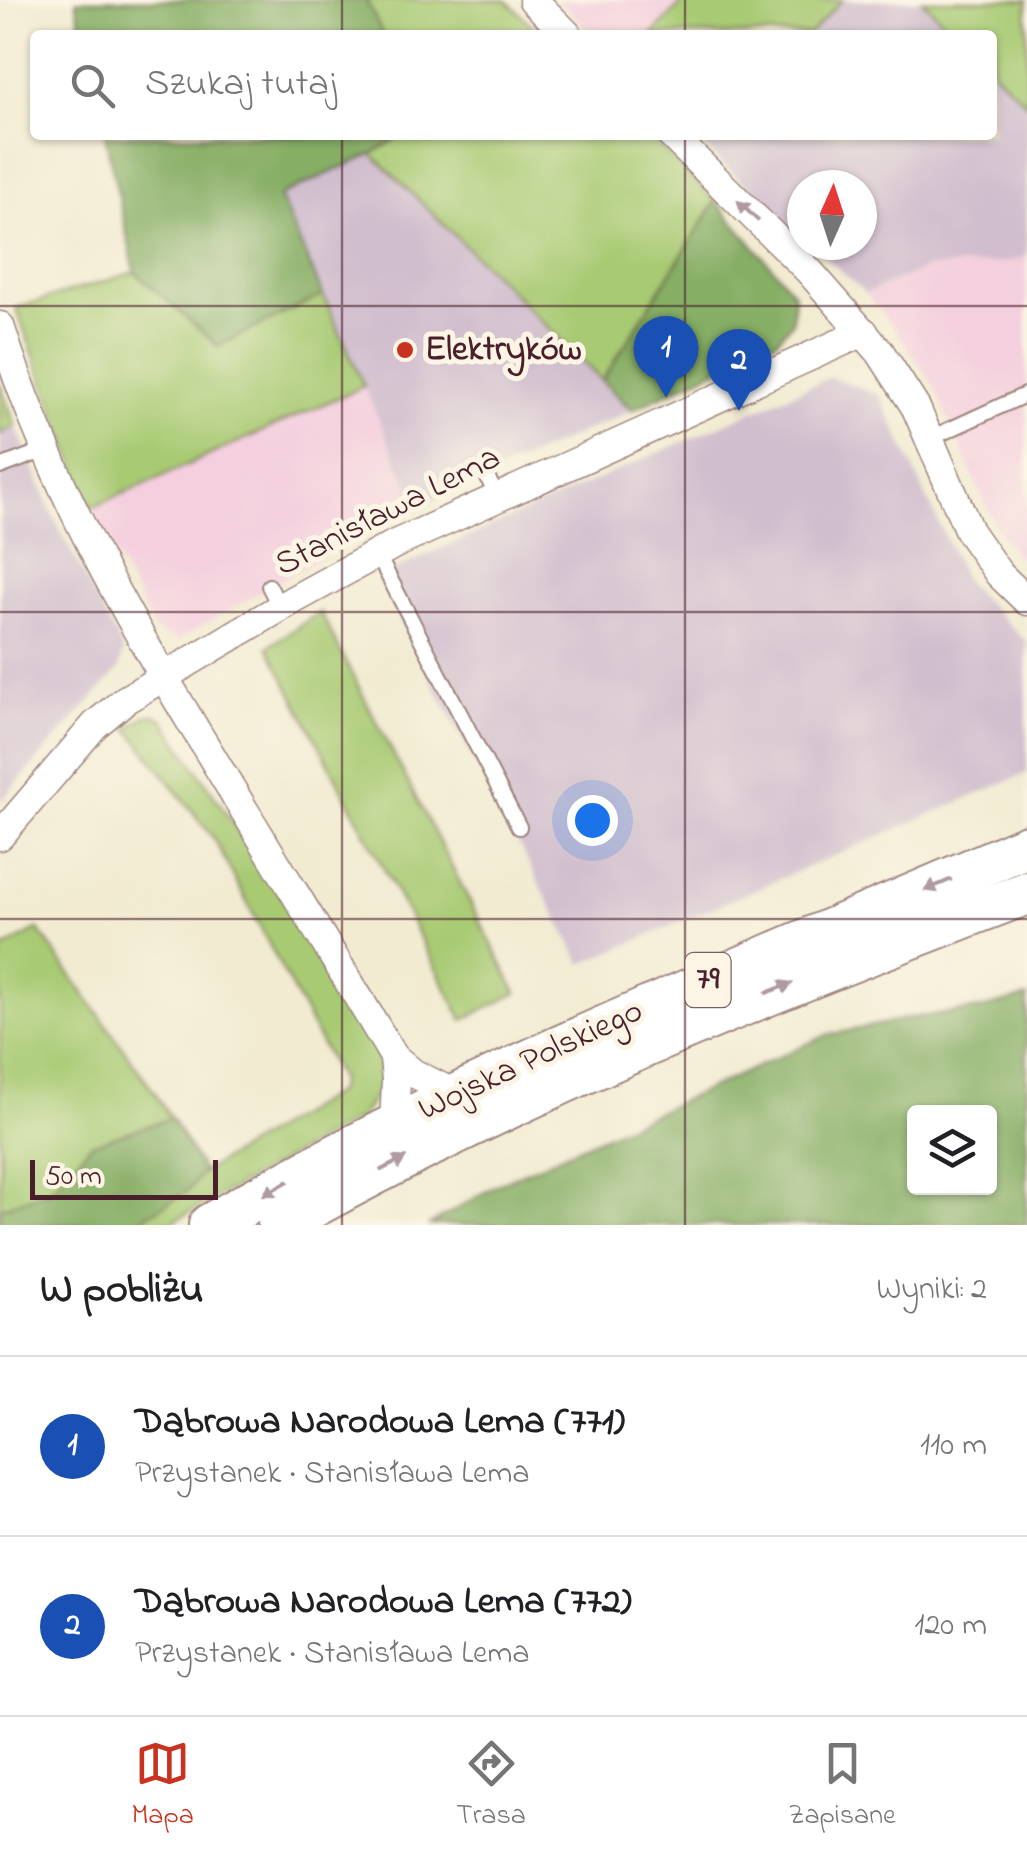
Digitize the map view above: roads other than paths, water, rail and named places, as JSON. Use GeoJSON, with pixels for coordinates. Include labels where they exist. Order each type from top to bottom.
{"type":"FeatureCollection","features":[{"type":"Feature","properties":{"kind":"main road","name":"Wojska Polskiego"},"geometry":{"type":"LineString","coordinates":[[210,1225],[456,1094],[647,1006],[1027,846]]}},
{"type":"Feature","properties":{"kind":"main road","name":"Wojska Polskiego"},"geometry":{"type":"LineString","coordinates":[[279,1225],[587,1070],[768,992],[1027,893]]}},
{"type":"Feature","properties":{"kind":"street"},"geometry":{"type":"LineString","coordinates":[[533,0],[563,30]]}},
{"type":"Feature","properties":{"kind":"street"},"geometry":{"type":"LineString","coordinates":[[675,140],[809,270],[898,376],[930,438],[969,531],[999,574],[1027,601]]}},
{"type":"Feature","properties":{"kind":"street"},"geometry":{"type":"LineString","coordinates":[[0,326],[77,521],[162,677],[394,1057],[413,1074],[456,1094]]}},
{"type":"Feature","properties":{"kind":"street","name":"Stanisława Lema"},"geometry":{"type":"LineString","coordinates":[[0,836],[19,804],[95,726],[274,597],[377,554],[408,528],[492,487],[864,332]]}},
{"type":"Feature","properties":{"kind":"street"},"geometry":{"type":"LineString","coordinates":[[394,1057],[394,1126]]}},
{"type":"Feature","properties":{"kind":"lane"},"geometry":{"type":"LineString","coordinates":[[930,438],[1027,394]]}},
{"type":"Feature","properties":{"kind":"lane"},"geometry":{"type":"LineString","coordinates":[[0,467],[46,450]]}},
{"type":"Feature","properties":{"kind":"lane"},"geometry":{"type":"LineString","coordinates":[[377,554],[519,827]]}},
{"type":"Feature","properties":{"kind":"place","name":"Elektryków"},"geometry":{"type":"Point","coordinates":[405,350]}},
{"type":"Feature","properties":{"kind":"place","name":"Dąbrowa Narodowa Lema (771)"},"geometry":{"type":"Point","coordinates":[666,398]}},
{"type":"Feature","properties":{"kind":"place","name":"Dąbrowa Narodowa Lema (772)"},"geometry":{"type":"Point","coordinates":[739,411]}}]}
